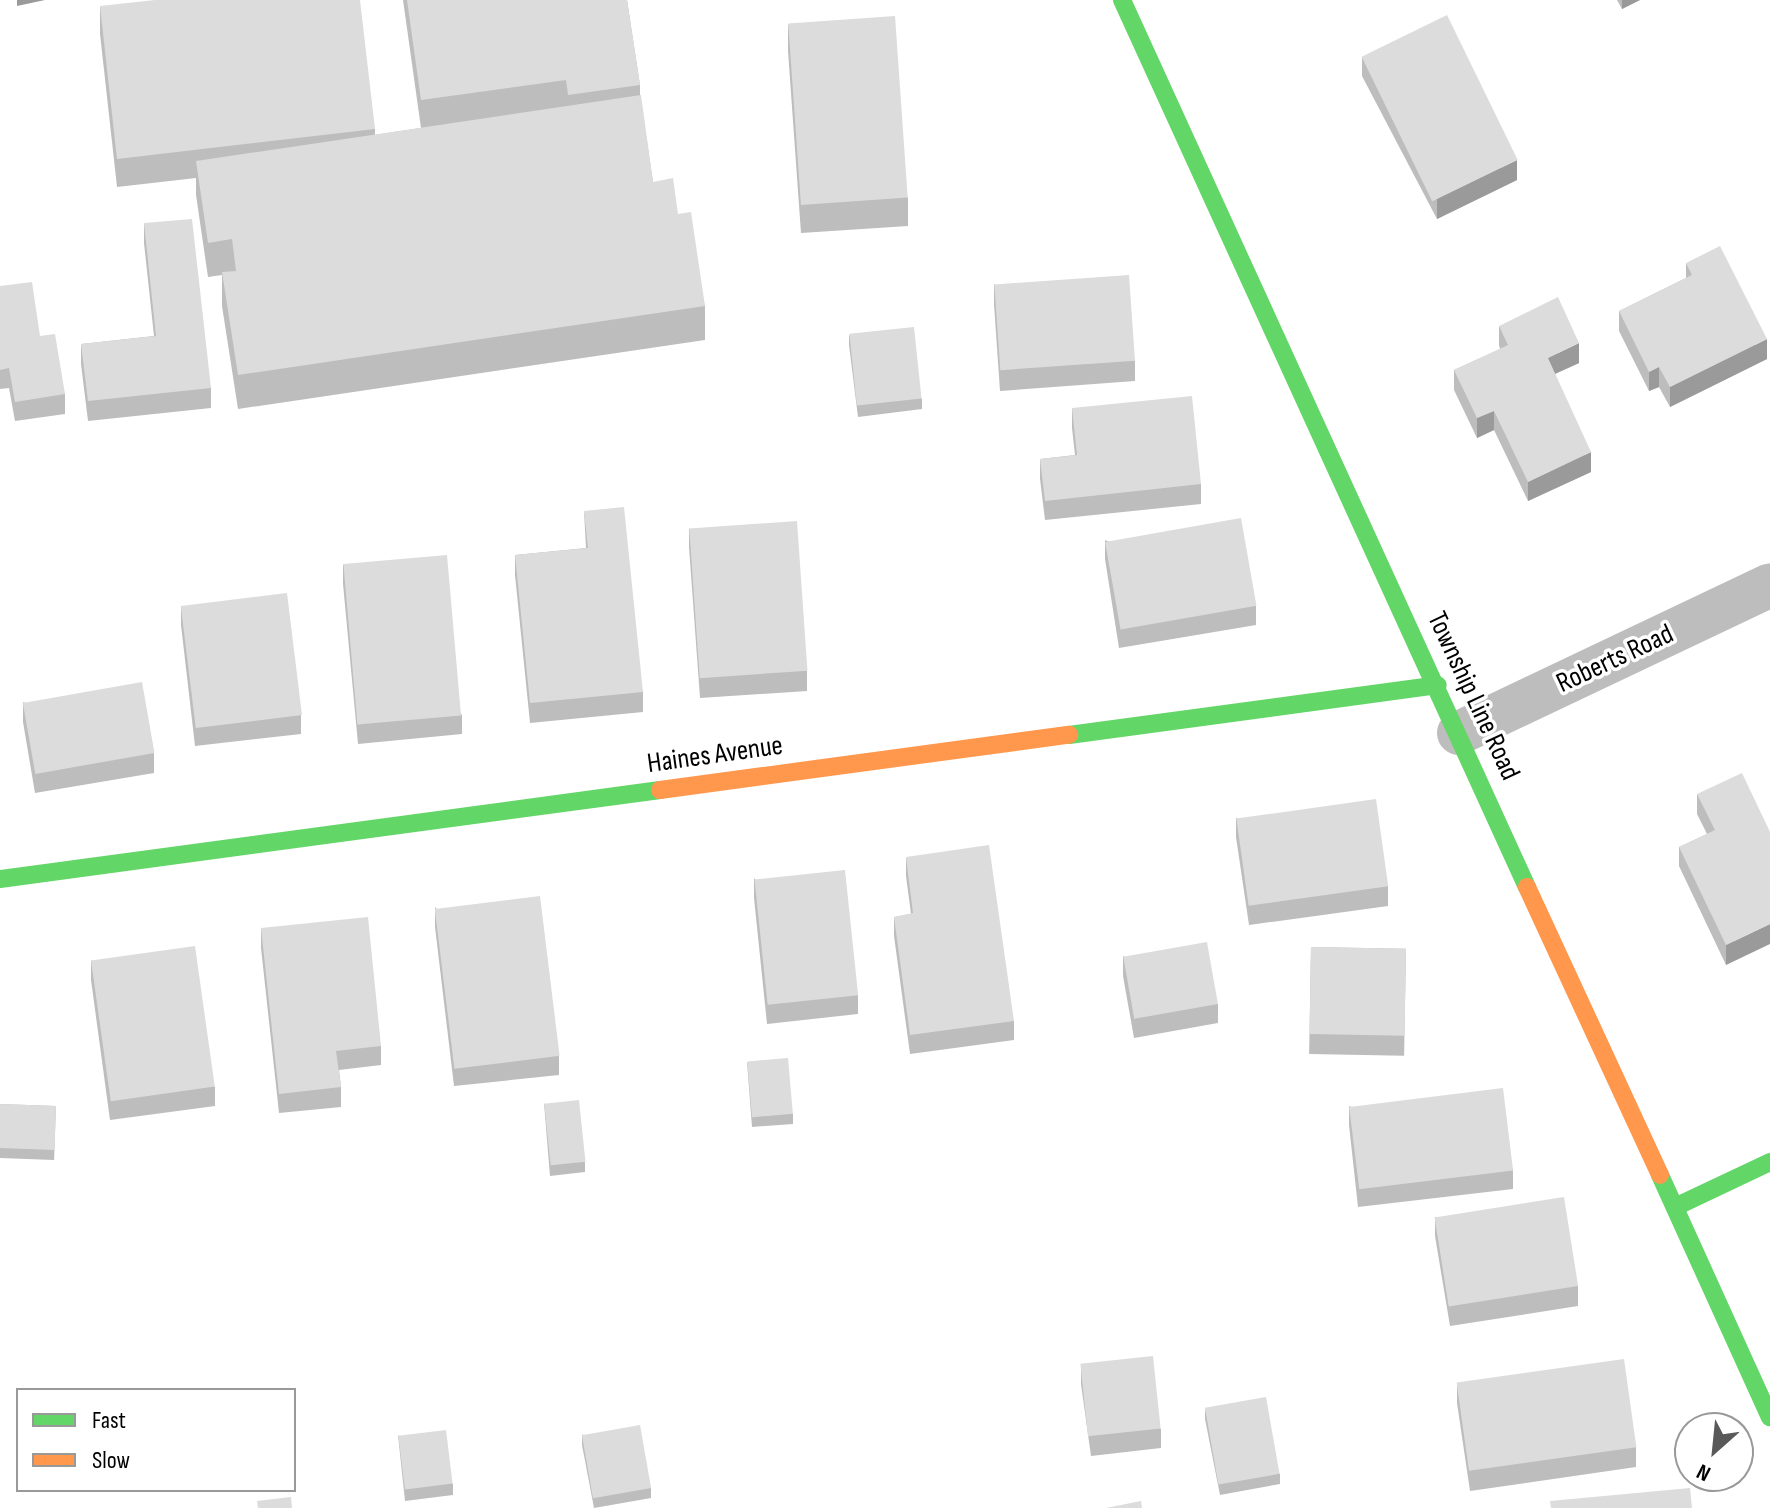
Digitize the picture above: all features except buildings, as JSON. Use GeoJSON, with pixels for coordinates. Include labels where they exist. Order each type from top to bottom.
{"type":"FeatureCollection","features":[{"type":"Feature","properties":{"kind":"main road","name":"Township Line Road"},"geometry":{"type":"LineString","coordinates":[[1122,0],[1438,685],[1770,1417]]}},
{"type":"Feature","properties":{"kind":"main road","name":"Haines Avenue"},"geometry":{"type":"LineString","coordinates":[[0,879],[1438,685]]}},
{"type":"Feature","properties":{"kind":"main road"},"geometry":{"type":"LineString","coordinates":[[1675,1207],[1770,1162]]}},
{"type":"Feature","properties":{"kind":"street","name":"Roberts Road"},"geometry":{"type":"LineString","coordinates":[[1459,733],[1770,585]]}},
{"type":"Feature","properties":{"kind":"traffic: fast"},"geometry":{"type":"LineString","coordinates":[[1122,0],[1527,887]]}},
{"type":"Feature","properties":{"kind":"traffic: fast"},"geometry":{"type":"LineString","coordinates":[[1069,735],[1438,685]]}},
{"type":"Feature","properties":{"kind":"traffic: fast"},"geometry":{"type":"LineString","coordinates":[[0,879],[660,790]]}},
{"type":"Feature","properties":{"kind":"traffic: fast"},"geometry":{"type":"LineString","coordinates":[[1675,1207],[1770,1162]]}},
{"type":"Feature","properties":{"kind":"traffic: fast"},"geometry":{"type":"LineString","coordinates":[[1660,1175],[1770,1417]]}},
{"type":"Feature","properties":{"kind":"traffic: slow"},"geometry":{"type":"LineString","coordinates":[[660,790],[1069,735]]}},
{"type":"Feature","properties":{"kind":"traffic: slow"},"geometry":{"type":"LineString","coordinates":[[1527,887],[1660,1175]]}}]}
